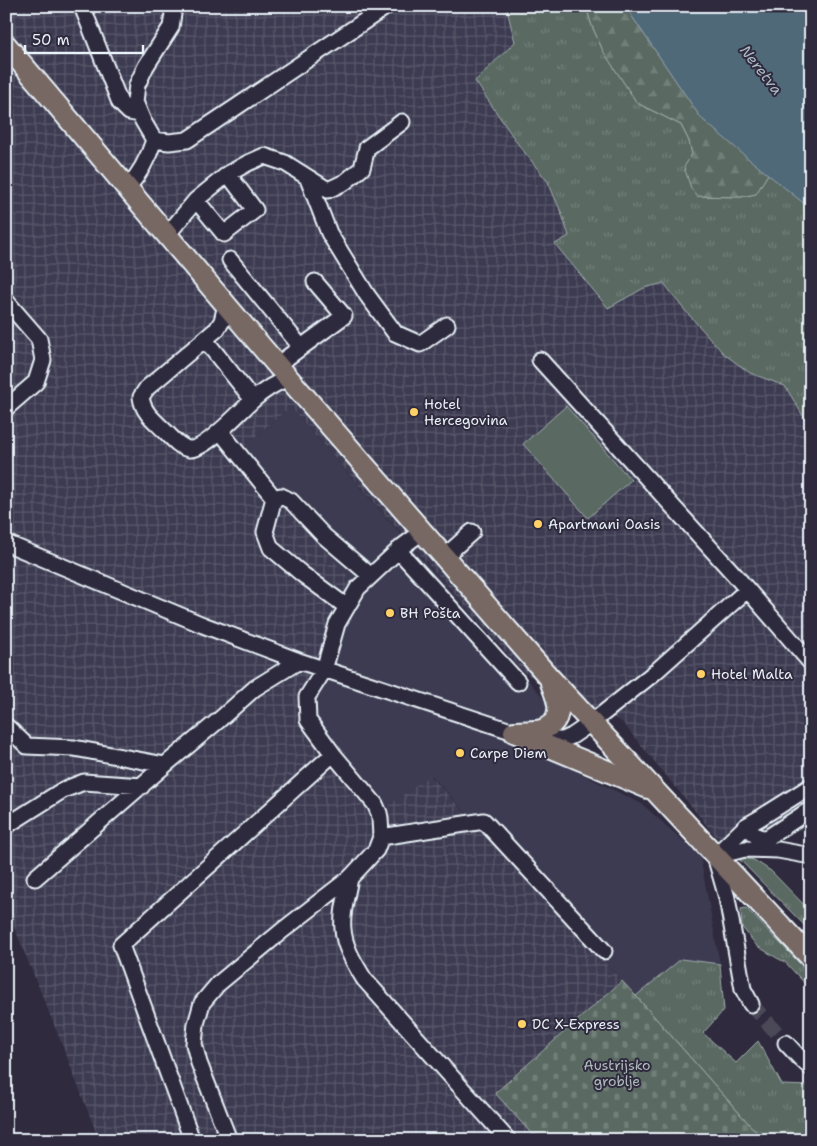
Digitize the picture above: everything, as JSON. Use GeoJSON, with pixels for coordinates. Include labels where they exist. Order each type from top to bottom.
{"type":"FeatureCollection","features":[{"type":"Feature","properties":{"kind":"main road"},"geometry":{"type":"LineString","coordinates":[[6,45],[283,372],[548,676],[811,958]]}},
{"type":"Feature","properties":{"kind":"main road"},"geometry":{"type":"LineString","coordinates":[[514,732],[542,730],[556,720],[558,700],[548,676]]}},
{"type":"Feature","properties":{"kind":"main road"},"geometry":{"type":"LineString","coordinates":[[514,732],[655,791]]}},
{"type":"Feature","properties":{"kind":"street"},"geometry":{"type":"LineString","coordinates":[[82,6],[120,103],[130,112],[140,114]]}},
{"type":"Feature","properties":{"kind":"street"},"geometry":{"type":"LineString","coordinates":[[127,188],[137,178],[149,157],[154,140],[135,102],[137,85],[170,26],[173,14],[171,6]]}},
{"type":"Feature","properties":{"kind":"street"},"geometry":{"type":"LineString","coordinates":[[154,140],[169,142],[187,140],[387,6]]}},
{"type":"Feature","properties":{"kind":"street"},"geometry":{"type":"LineString","coordinates":[[167,235],[196,200],[228,174],[264,156],[285,163],[328,190],[346,182],[362,168],[367,148],[402,122]]}},
{"type":"Feature","properties":{"kind":"street"},"geometry":{"type":"LineString","coordinates":[[196,200],[224,234],[255,210],[228,174]]}},
{"type":"Feature","properties":{"kind":"street"},"geometry":{"type":"LineString","coordinates":[[308,179],[329,233],[367,295],[395,334],[420,344],[448,325]]}},
{"type":"Feature","properties":{"kind":"street"},"geometry":{"type":"LineString","coordinates":[[230,260],[301,347]]}},
{"type":"Feature","properties":{"kind":"street"},"geometry":{"type":"LineString","coordinates":[[226,305],[222,321],[217,329],[147,388],[141,397],[142,405],[149,416],[182,447],[192,450],[206,444],[253,400],[279,382],[283,372],[301,347],[344,316],[315,282]]}},
{"type":"Feature","properties":{"kind":"street"},"geometry":{"type":"LineString","coordinates":[[6,300],[39,339],[43,360],[36,382],[6,408]]}},
{"type":"Feature","properties":{"kind":"street"},"geometry":{"type":"LineString","coordinates":[[204,340],[253,400]]}},
{"type":"Feature","properties":{"kind":"street"},"geometry":{"type":"LineString","coordinates":[[540,360],[811,663]]}},
{"type":"Feature","properties":{"kind":"street"},"geometry":{"type":"LineString","coordinates":[[220,430],[274,498]]}},
{"type":"Feature","properties":{"kind":"street"},"geometry":{"type":"LineString","coordinates":[[274,498],[281,496],[291,501],[324,536],[371,576]]}},
{"type":"Feature","properties":{"kind":"street"},"geometry":{"type":"LineString","coordinates":[[274,498],[265,532],[270,548],[347,607]]}},
{"type":"Feature","properties":{"kind":"street"},"geometry":{"type":"LineString","coordinates":[[229,1140],[194,1044],[196,1024],[202,1003],[218,984],[350,878],[376,850],[381,836],[380,813],[375,804],[333,754],[308,720],[307,697],[324,670],[337,624],[358,588],[398,550],[422,532]]}},
{"type":"Feature","properties":{"kind":"street"},"geometry":{"type":"LineString","coordinates":[[444,557],[472,532]]}},
{"type":"Feature","properties":{"kind":"street"},"geometry":{"type":"LineString","coordinates":[[6,543],[203,625],[324,670],[514,732],[552,740],[563,740],[581,731],[654,673],[747,590]]}},
{"type":"Feature","properties":{"kind":"street"},"geometry":{"type":"LineString","coordinates":[[398,550],[518,682]]}},
{"type":"Feature","properties":{"kind":"street"},"geometry":{"type":"LineString","coordinates":[[35,878],[255,688],[300,660]]}},
{"type":"Feature","properties":{"kind":"street"},"geometry":{"type":"LineString","coordinates":[[6,726],[27,746],[74,748],[165,765]]}},
{"type":"Feature","properties":{"kind":"street"},"geometry":{"type":"LineString","coordinates":[[192,1140],[120,945],[333,754]]}},
{"type":"Feature","properties":{"kind":"street"},"geometry":{"type":"LineString","coordinates":[[6,826],[63,790],[84,782],[142,786]]}},
{"type":"Feature","properties":{"kind":"street"},"geometry":{"type":"LineString","coordinates":[[715,856],[746,826],[811,786]]}},
{"type":"Feature","properties":{"kind":"street"},"geometry":{"type":"LineString","coordinates":[[746,826],[756,837],[767,838],[804,817],[811,809]]}},
{"type":"Feature","properties":{"kind":"street"},"geometry":{"type":"LineString","coordinates":[[381,836],[484,821],[604,951]]}},
{"type":"Feature","properties":{"kind":"street"},"geometry":{"type":"LineString","coordinates":[[715,856],[745,849],[778,850],[811,856]]}},
{"type":"Feature","properties":{"kind":"street"},"geometry":{"type":"LineString","coordinates":[[715,856],[727,898],[743,989],[751,1004]]}},
{"type":"Feature","properties":{"kind":"street"},"geometry":{"type":"LineString","coordinates":[[350,878],[342,929],[347,948],[364,979],[508,1140]]}},
{"type":"Feature","properties":{"kind":"street"},"geometry":{"type":"LineString","coordinates":[[786,1043],[811,1068]]}},
{"type":"Feature","properties":{"kind":"shaded area"},"geometry":{"type":"Polygon","coordinates":[[[6,6],[506,6],[515,42],[518,144],[548,182],[561,212],[569,236],[555,244],[607,308],[644,288],[664,283],[682,307],[724,354],[750,373],[785,386],[811,429],[811,830],[775,830],[718,839],[622,722],[523,672],[290,407],[237,452],[358,588],[307,697],[308,720],[379,813],[430,775],[622,981],[495,1092],[537,1140],[99,1140],[6,907],[6,6]]]}},
{"type":"Feature","properties":{"kind":"shaded area"},"geometry":{"type":"Polygon","coordinates":[[[290,407],[548,703],[561,764],[642,804],[700,856],[720,964],[681,959],[636,996],[431,775],[379,813],[308,720],[237,452],[290,407]]]}},
{"type":"Feature","properties":{"kind":"green space"},"geometry":{"type":"Polygon","coordinates":[[[506,6],[586,6],[592,26],[603,50],[637,103],[681,125],[689,141],[692,154],[697,196],[741,197],[755,194],[768,174],[811,209],[811,429],[785,386],[750,373],[724,354],[682,307],[664,283],[644,288],[608,308],[555,244],[569,236],[548,182],[518,144],[475,81],[515,42],[506,6]]]}},
{"type":"Feature","properties":{"kind":"green space"},"geometry":{"type":"Polygon","coordinates":[[[586,6],[625,6],[701,118],[768,174],[756,194],[741,197],[697,196],[691,188],[684,167],[692,154],[689,141],[681,125],[637,103],[603,51],[586,6]]]}},
{"type":"Feature","properties":{"kind":"green space"},"geometry":{"type":"Polygon","coordinates":[[[566,406],[631,480],[588,518],[523,444],[566,406]]]}},
{"type":"Feature","properties":{"kind":"green space"},"geometry":{"type":"Polygon","coordinates":[[[739,859],[754,860],[771,871],[811,912],[811,932],[739,859]]]}},
{"type":"Feature","properties":{"kind":"green space"},"geometry":{"type":"Polygon","coordinates":[[[746,908],[811,975],[811,990],[785,962],[757,946],[742,927],[741,909],[746,908]]]}},
{"type":"Feature","properties":{"kind":"green space"},"geometry":{"type":"Polygon","coordinates":[[[681,959],[720,964],[724,1010],[703,1033],[736,1063],[758,1041],[782,1085],[811,1086],[811,1140],[763,1140],[636,996],[681,959]]]}},
{"type":"Feature","properties":{"kind":"green space","name":"Austrijsko groblje"},"geometry":{"type":"Polygon","coordinates":[[[622,981],[763,1140],[537,1140],[495,1093],[622,981]]]}},
{"type":"Feature","properties":{"kind":"water","name":"Neretva"},"geometry":{"type":"Polygon","coordinates":[[[625,6],[809,6],[811,10],[811,209],[701,118],[625,6]]]}},
{"type":"Feature","properties":{"kind":"tunnel"},"geometry":{"type":"LineString","coordinates":[[751,1004],[786,1043]]}},
{"type":"Feature","properties":{"kind":"place","name":"Hotel Hercegovina"},"geometry":{"type":"Point","coordinates":[414,412]}},
{"type":"Feature","properties":{"kind":"place","name":"Apartmani Oasis"},"geometry":{"type":"Point","coordinates":[538,524]}},
{"type":"Feature","properties":{"kind":"place","name":"BH Pošta"},"geometry":{"type":"Point","coordinates":[390,613]}},
{"type":"Feature","properties":{"kind":"place","name":"Hotel Malta"},"geometry":{"type":"Point","coordinates":[701,674]}},
{"type":"Feature","properties":{"kind":"place","name":"Carpe Diem"},"geometry":{"type":"Point","coordinates":[460,753]}},
{"type":"Feature","properties":{"kind":"place","name":"DC X-Express"},"geometry":{"type":"Point","coordinates":[522,1024]}}]}
